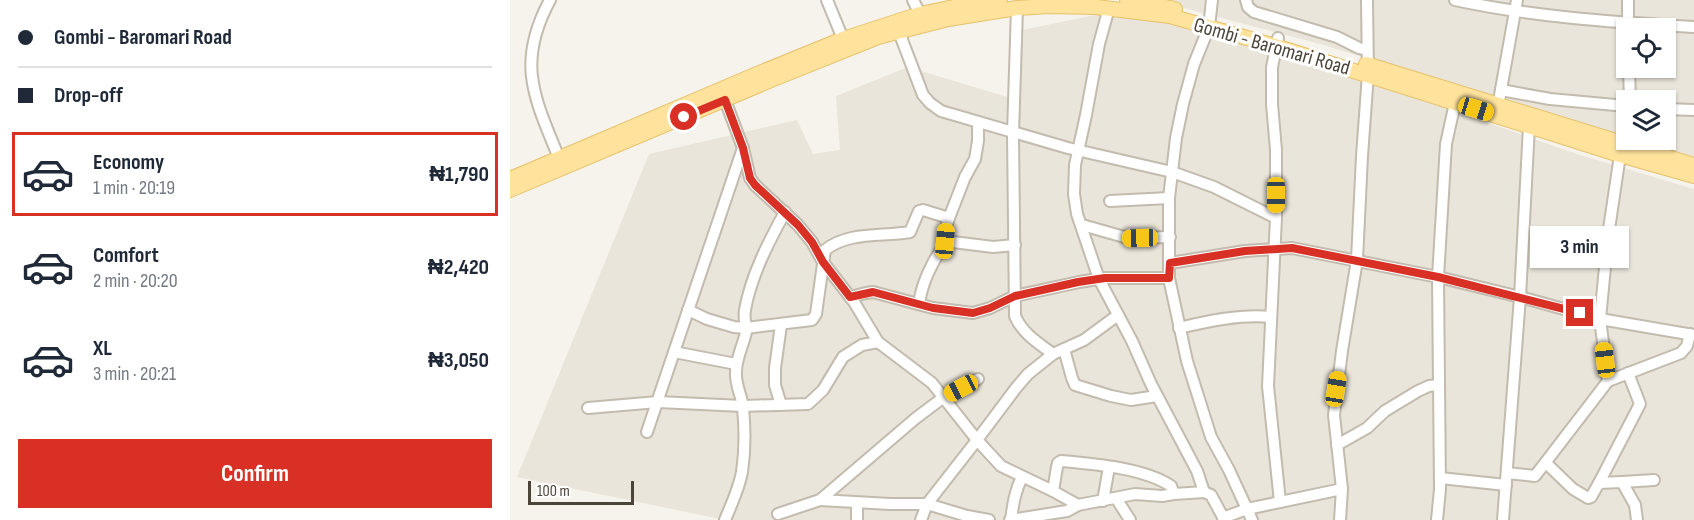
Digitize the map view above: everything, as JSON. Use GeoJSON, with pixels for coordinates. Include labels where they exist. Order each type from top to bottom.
{"type":"FeatureCollection","features":[{"type":"Feature","properties":{"kind":"main road"},"geometry":{"type":"LineString","coordinates":[[510,179],[843,39],[920,14],[1000,0]]}},
{"type":"Feature","properties":{"kind":"main road","name":"Gombi - Baromari Road"},"geometry":{"type":"LineString","coordinates":[[1127,0],[1162,6],[1497,110],[1616,143]]}},
{"type":"Feature","properties":{"kind":"main road","name":"Gombi - Baromari Road"},"geometry":{"type":"LineString","coordinates":[[510,190],[878,37],[948,20],[1017,8],[1100,5],[1209,22]]}},
{"type":"Feature","properties":{"kind":"main road","name":"Gombi - Baromari Road"},"geometry":{"type":"LineString","coordinates":[[1367,70],[1455,103],[1497,110],[1529,126],[1616,144]]}},
{"type":"Feature","properties":{"kind":"main road","name":"Gombi - Baromari Road"},"geometry":{"type":"LineString","coordinates":[[1634,150],[1694,176]]}},
{"type":"Feature","properties":{"kind":"main road","name":"Gombi - Baromari Road"},"geometry":{"type":"LineString","coordinates":[[1640,150],[1694,165]]}},
{"type":"Feature","properties":{"kind":"street"},"geometry":{"type":"LineString","coordinates":[[550,0],[534,36],[530,63],[535,96],[559,158]]}},
{"type":"Feature","properties":{"kind":"street"},"geometry":{"type":"LineString","coordinates":[[827,0],[843,39]]}},
{"type":"Feature","properties":{"kind":"street"},"geometry":{"type":"LineString","coordinates":[[913,0],[920,14]]}},
{"type":"Feature","properties":{"kind":"street"},"geometry":{"type":"LineString","coordinates":[[1212,0],[1209,22],[1194,64],[1176,138],[1169,198],[1169,278],[1186,361],[1211,437],[1249,515]]}},
{"type":"Feature","properties":{"kind":"street"},"geometry":{"type":"LineString","coordinates":[[1246,0],[1248,7],[1254,12],[1337,37],[1367,50]]}},
{"type":"Feature","properties":{"kind":"street"},"geometry":{"type":"LineString","coordinates":[[1340,520],[1342,489],[1334,415],[1336,389],[1357,260],[1367,70],[1367,0]]}},
{"type":"Feature","properties":{"kind":"street"},"geometry":{"type":"LineString","coordinates":[[1455,0],[1515,12],[1616,25]]}},
{"type":"Feature","properties":{"kind":"street"},"geometry":{"type":"LineString","coordinates":[[1497,110],[1517,0]]}},
{"type":"Feature","properties":{"kind":"street"},"geometry":{"type":"LineString","coordinates":[[1628,0],[1628,18]]}},
{"type":"Feature","properties":{"kind":"street"},"geometry":{"type":"LineString","coordinates":[[1100,5],[1099,44],[1073,176],[1077,214],[1099,279],[1197,471],[1204,492]]}},
{"type":"Feature","properties":{"kind":"street"},"geometry":{"type":"LineString","coordinates":[[1017,8],[1013,133],[1015,316],[1024,332],[1053,354]]}},
{"type":"Feature","properties":{"kind":"street"},"geometry":{"type":"LineString","coordinates":[[1676,27],[1694,27]]}},
{"type":"Feature","properties":{"kind":"street"},"geometry":{"type":"LineString","coordinates":[[899,32],[923,95],[941,111],[1013,133],[1172,172],[1214,188],[1276,218]]}},
{"type":"Feature","properties":{"kind":"street"},"geometry":{"type":"LineString","coordinates":[[1276,42],[1271,92],[1276,150],[1276,218],[1268,386],[1280,502]]}},
{"type":"Feature","properties":{"kind":"street"},"geometry":{"type":"LineString","coordinates":[[1501,90],[1550,99],[1616,105]]}},
{"type":"Feature","properties":{"kind":"street"},"geometry":{"type":"LineString","coordinates":[[725,100],[743,148],[750,178],[812,242],[823,262],[850,297],[878,342],[932,382],[977,440],[1001,466],[1078,506]]}},
{"type":"Feature","properties":{"kind":"street"},"geometry":{"type":"LineString","coordinates":[[1437,520],[1440,489],[1438,277],[1446,144],[1455,103]]}},
{"type":"Feature","properties":{"kind":"street"},"geometry":{"type":"LineString","coordinates":[[1676,109],[1694,110]]}},
{"type":"Feature","properties":{"kind":"street"},"geometry":{"type":"LineString","coordinates":[[919,304],[925,279],[945,241],[946,225],[965,177],[975,159],[978,123]]}},
{"type":"Feature","properties":{"kind":"street"},"geometry":{"type":"LineString","coordinates":[[1503,520],[1520,297],[1529,126]]}},
{"type":"Feature","properties":{"kind":"street"},"geometry":{"type":"LineString","coordinates":[[647,432],[743,148]]}},
{"type":"Feature","properties":{"kind":"street"},"geometry":{"type":"LineString","coordinates":[[1608,381],[1600,319],[1608,236],[1624,150]]}},
{"type":"Feature","properties":{"kind":"street"},"geometry":{"type":"LineString","coordinates":[[1110,201],[1169,198]]}},
{"type":"Feature","properties":{"kind":"street"},"geometry":{"type":"LineString","coordinates":[[688,310],[707,319],[734,327],[781,325],[812,320],[816,314],[825,250],[832,244],[878,234],[910,232],[919,212],[923,210],[949,218]]}},
{"type":"Feature","properties":{"kind":"street"},"geometry":{"type":"LineString","coordinates":[[726,520],[742,473],[744,455],[743,406],[736,385],[736,364],[747,328],[744,318],[745,310],[770,239],[784,213]]}},
{"type":"Feature","properties":{"kind":"street"},"geometry":{"type":"LineString","coordinates":[[1082,225],[1128,238],[1170,237]]}},
{"type":"Feature","properties":{"kind":"street"},"geometry":{"type":"LineString","coordinates":[[945,241],[974,246],[1015,245]]}},
{"type":"Feature","properties":{"kind":"street"},"geometry":{"type":"LineString","coordinates":[[1170,263],[1245,251],[1292,248],[1438,277],[1600,319],[1692,335],[1685,350],[1608,381],[1535,476],[1507,473]]}},
{"type":"Feature","properties":{"kind":"street"},"geometry":{"type":"LineString","coordinates":[[850,297],[873,292],[933,308],[973,313],[1016,296],[1099,279],[1169,278]]}},
{"type":"Feature","properties":{"kind":"street"},"geometry":{"type":"LineString","coordinates":[[921,520],[927,504],[1028,374],[1053,354],[1084,340],[1118,315]]}},
{"type":"Feature","properties":{"kind":"street"},"geometry":{"type":"LineString","coordinates":[[1179,328],[1215,320],[1257,315],[1271,317]]}},
{"type":"Feature","properties":{"kind":"street"},"geometry":{"type":"LineString","coordinates":[[781,325],[775,368],[775,386],[781,405]]}},
{"type":"Feature","properties":{"kind":"street"},"geometry":{"type":"LineString","coordinates":[[588,408],[658,402],[743,406],[808,404],[823,390],[843,357],[862,345],[878,342]]}},
{"type":"Feature","properties":{"kind":"street"},"geometry":{"type":"LineString","coordinates":[[1064,349],[1075,385],[1131,400],[1157,396]]}},
{"type":"Feature","properties":{"kind":"street"},"geometry":{"type":"LineString","coordinates":[[674,352],[736,364]]}},
{"type":"Feature","properties":{"kind":"street"},"geometry":{"type":"LineString","coordinates":[[1546,463],[1573,489],[1588,498],[1591,497],[1640,404],[1629,373]]}},
{"type":"Feature","properties":{"kind":"street"},"geometry":{"type":"LineString","coordinates":[[820,500],[916,418],[944,397],[978,380]]}},
{"type":"Feature","properties":{"kind":"street"},"geometry":{"type":"LineString","coordinates":[[1337,445],[1367,428],[1385,411],[1418,390],[1439,385]]}},
{"type":"Feature","properties":{"kind":"street"},"geometry":{"type":"LineString","coordinates":[[1053,491],[1058,463],[1083,463],[1149,475],[1171,486],[1174,494]]}},
{"type":"Feature","properties":{"kind":"street"},"geometry":{"type":"LineString","coordinates":[[1103,501],[1109,467]]}},
{"type":"Feature","properties":{"kind":"street"},"geometry":{"type":"LineString","coordinates":[[1022,477],[1015,495],[1011,520],[1067,511],[1078,506],[1135,494],[1162,496],[1204,492],[1211,495],[1224,520],[1249,515],[1280,502],[1342,489]]}},
{"type":"Feature","properties":{"kind":"street"},"geometry":{"type":"LineString","coordinates":[[1440,478],[1506,485]]}},
{"type":"Feature","properties":{"kind":"street"},"geometry":{"type":"LineString","coordinates":[[1599,483],[1653,480]]}},
{"type":"Feature","properties":{"kind":"street"},"geometry":{"type":"LineString","coordinates":[[1622,482],[1635,505],[1637,520]]}},
{"type":"Feature","properties":{"kind":"street"},"geometry":{"type":"LineString","coordinates":[[1116,498],[1130,520]]}},
{"type":"Feature","properties":{"kind":"street"},"geometry":{"type":"LineString","coordinates":[[778,514],[820,500],[927,504],[967,518],[989,520]]}},
{"type":"Feature","properties":{"kind":"street"},"geometry":{"type":"LineString","coordinates":[[856,520],[857,502]]}},
{"type":"Feature","properties":{"kind":"shaded area"},"geometry":{"type":"Polygon","coordinates":[[[1153,0],[1694,0],[1694,157],[1664,150],[1676,150],[1676,90],[1616,90],[1616,137],[1320,44],[1153,0]]]}},
{"type":"Feature","properties":{"kind":"shaded area"},"geometry":{"type":"Polygon","coordinates":[[[1095,15],[1153,16],[1300,57],[1580,155],[1694,189],[1694,520],[725,520],[517,477],[649,154],[797,120],[813,154],[840,150],[836,96],[908,67],[1017,100],[1022,30],[1095,15]]]}},
{"type":"Feature","properties":{"kind":"route"},"geometry":{"type":"LineString","coordinates":[[684,117],[725,100],[743,148],[750,178],[798,225],[850,297],[873,292],[933,308],[973,313],[1015,296],[1078,282],[1105,278],[1169,278],[1170,263],[1245,251],[1292,248],[1438,277],[1580,313]]}}]}
